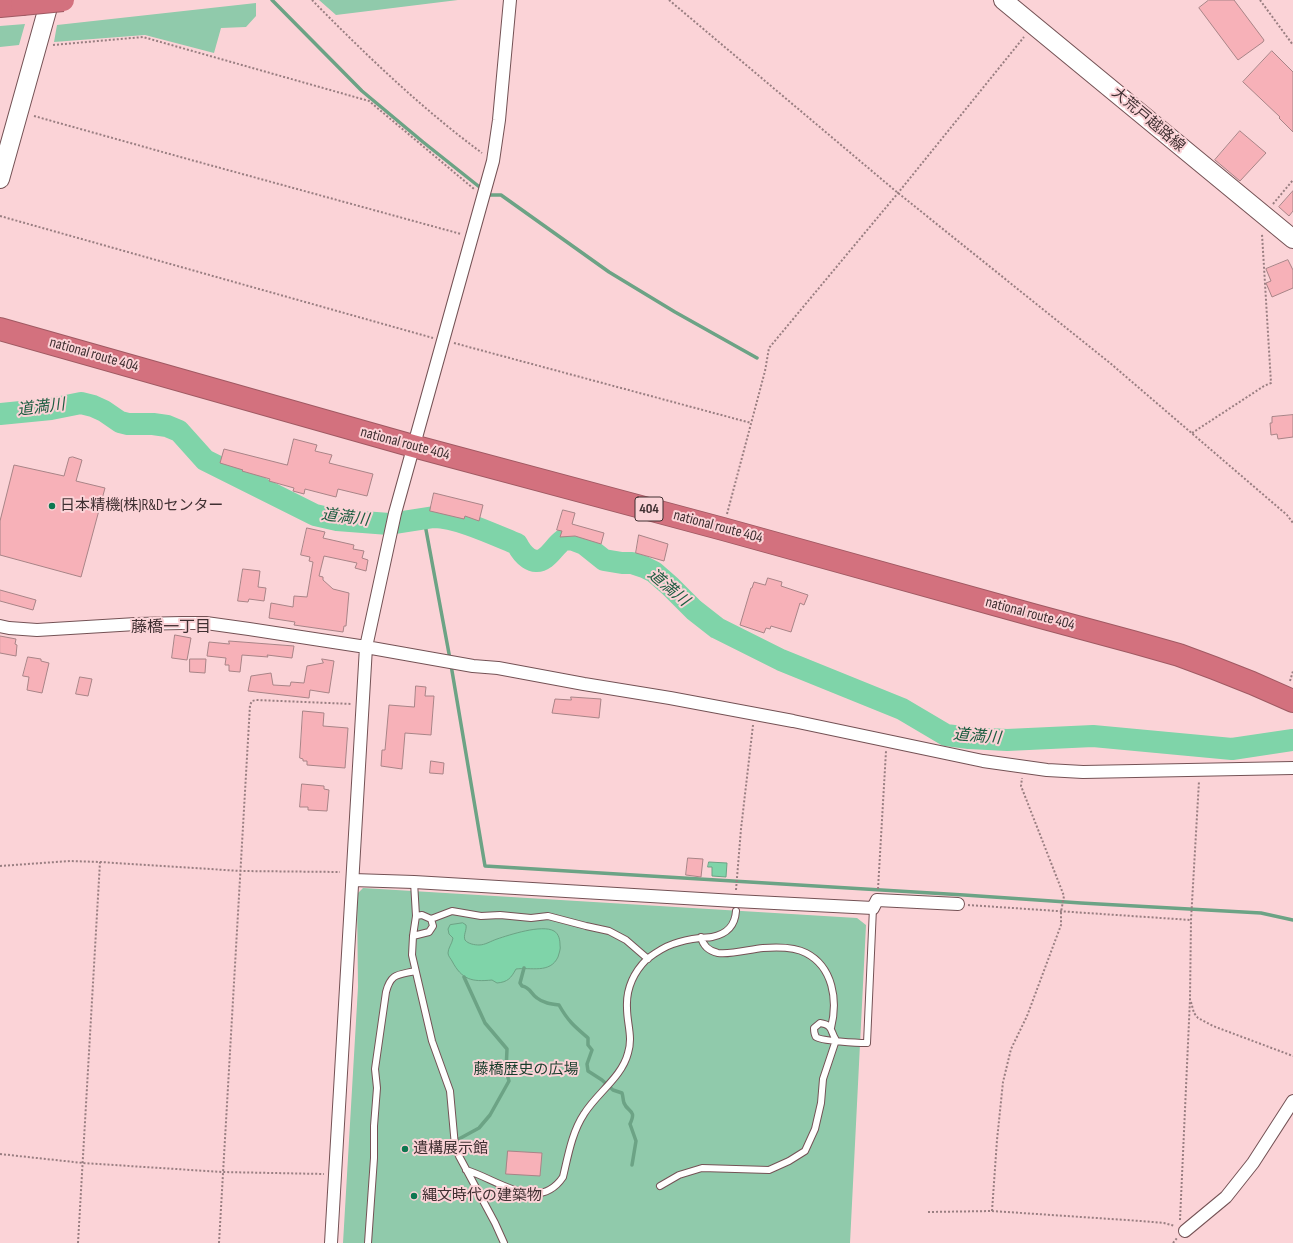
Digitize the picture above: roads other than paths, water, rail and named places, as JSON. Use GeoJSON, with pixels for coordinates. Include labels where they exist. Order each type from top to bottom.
{"type":"FeatureCollection","features":[{"type":"Feature","properties":{"kind":"highway"},"geometry":{"type":"LineString","coordinates":[[0,6],[63,0]]}},
{"type":"Feature","properties":{"kind":"highway","name":"national route 404"},"geometry":{"type":"LineString","coordinates":[[0,329],[413,446],[723,529],[1179,655],[1252,683],[1293,701]]}},
{"type":"Feature","properties":{"kind":"main road"},"geometry":{"type":"LineString","coordinates":[[0,179],[50,0]]}},
{"type":"Feature","properties":{"kind":"main road","name":"大荒戸越路線"},"geometry":{"type":"LineString","coordinates":[[1003,0],[1293,239]]}},
{"type":"Feature","properties":{"kind":"street"},"geometry":{"type":"LineString","coordinates":[[331,1243],[354,876],[366,647],[395,513],[472,237],[482,196],[493,161],[499,120],[510,0]]}},
{"type":"Feature","properties":{"kind":"street"},"geometry":{"type":"LineString","coordinates":[[0,626],[37,630],[136,624],[206,623],[366,647],[473,666],[498,668],[754,713],[983,761],[1024,768],[1083,772],[1200,771],[1293,768]]}},
{"type":"Feature","properties":{"kind":"street"},"geometry":{"type":"LineString","coordinates":[[354,876],[414,882],[736,906],[958,904]]}},
{"type":"Feature","properties":{"kind":"street"},"geometry":{"type":"LineString","coordinates":[[1185,1231],[1226,1198],[1253,1163],[1293,1101]]}},
{"type":"Feature","properties":{"kind":"lane"},"geometry":{"type":"LineString","coordinates":[[414,882],[416,916],[412,955],[432,1041],[450,1091],[456,1146],[459,1156],[504,1243]]}},
{"type":"Feature","properties":{"kind":"lane"},"geometry":{"type":"LineString","coordinates":[[660,1186],[679,1175],[702,1168],[769,1170],[789,1161],[805,1151],[815,1129],[821,1103],[823,1079],[836,1040],[831,1028],[826,1023],[820,1023],[814,1028],[816,1037],[820,1039],[836,1040],[866,1043],[875,904]]}},
{"type":"Feature","properties":{"kind":"lane"},"geometry":{"type":"LineString","coordinates":[[466,1170],[526,1194],[544,1192],[554,1188],[563,1177],[578,1124],[584,1112],[617,1075],[624,1064],[630,1043],[630,1030],[626,1008],[634,975],[648,958],[656,952],[673,944],[701,937],[711,938],[724,933],[730,928],[735,920],[736,906]]}},
{"type":"Feature","properties":{"kind":"lane"},"geometry":{"type":"LineString","coordinates":[[416,916],[422,915],[431,919],[452,911],[481,916],[500,915],[531,918],[548,916],[609,931],[626,940],[648,958]]}},
{"type":"Feature","properties":{"kind":"lane"},"geometry":{"type":"LineString","coordinates":[[413,936],[429,932],[433,926],[431,919]]}},
{"type":"Feature","properties":{"kind":"lane"},"geometry":{"type":"LineString","coordinates":[[701,937],[703,943],[708,949],[719,953],[764,948],[789,949],[805,952],[815,959],[824,970],[832,984],[834,1014],[831,1028]]}},
{"type":"Feature","properties":{"kind":"lane"},"geometry":{"type":"LineString","coordinates":[[368,1243],[377,1088],[375,1069],[386,992],[389,981],[393,977],[416,972]]}},
{"type":"Feature","properties":{"kind":"waterway"},"geometry":{"type":"LineString","coordinates":[[272,0],[362,91],[482,189]]}},
{"type":"Feature","properties":{"kind":"waterway"},"geometry":{"type":"LineString","coordinates":[[487,193],[489,195],[501,195],[609,272],[675,312],[757,358]]}},
{"type":"Feature","properties":{"kind":"waterway","name":"道満川"},"geometry":{"type":"LineString","coordinates":[[0,414],[51,409],[81,403],[104,411],[120,422],[128,424],[153,424],[167,426],[179,431],[205,460],[315,515],[337,520],[389,524],[434,517],[454,520],[476,527],[517,544],[528,558],[536,561],[545,558],[563,540],[571,539],[584,544],[604,560],[632,563],[654,572],[694,610],[717,628],[781,660],[902,709],[946,735],[1007,740],[1093,736],[1232,749],[1293,740]]}},
{"type":"Feature","properties":{"kind":"waterway"},"geometry":{"type":"LineString","coordinates":[[424,519],[450,659]]}},
{"type":"Feature","properties":{"kind":"waterway"},"geometry":{"type":"LineString","coordinates":[[451,665],[485,866],[1261,913],[1293,920]]}},
{"type":"Feature","properties":{"kind":"waterway"},"geometry":{"type":"LineString","coordinates":[[524,968],[520,983],[522,986],[529,989],[542,1001],[559,1005],[572,1023],[588,1038],[588,1045],[592,1050],[587,1064],[588,1071],[602,1080],[613,1090],[622,1093],[624,1103],[633,1116],[630,1124],[636,1141],[632,1165]]}},
{"type":"Feature","properties":{"kind":"waterway"},"geometry":{"type":"LineString","coordinates":[[457,1140],[479,1128],[490,1115],[509,1081],[506,1071],[507,1049],[485,1023],[464,977]]}},
{"type":"Feature","properties":{"kind":"place","name":"日本精機(株)R&Dセンター"},"geometry":{"type":"Point","coordinates":[52,506]}},
{"type":"Feature","properties":{"kind":"place","name":"遺構展示館"},"geometry":{"type":"Point","coordinates":[405,1149]}},
{"type":"Feature","properties":{"kind":"place","name":"縄文時代の建築物"},"geometry":{"type":"Point","coordinates":[414,1196]}},
{"type":"Feature","properties":{"kind":"district","name":"藤橋一丁目"},"geometry":{"type":"Point","coordinates":[171,628]}},
{"type":"Feature","properties":{"kind":"park label","name":"藤橋歴史の広場"},"geometry":{"type":"Point","coordinates":[526,1070]}}]}
